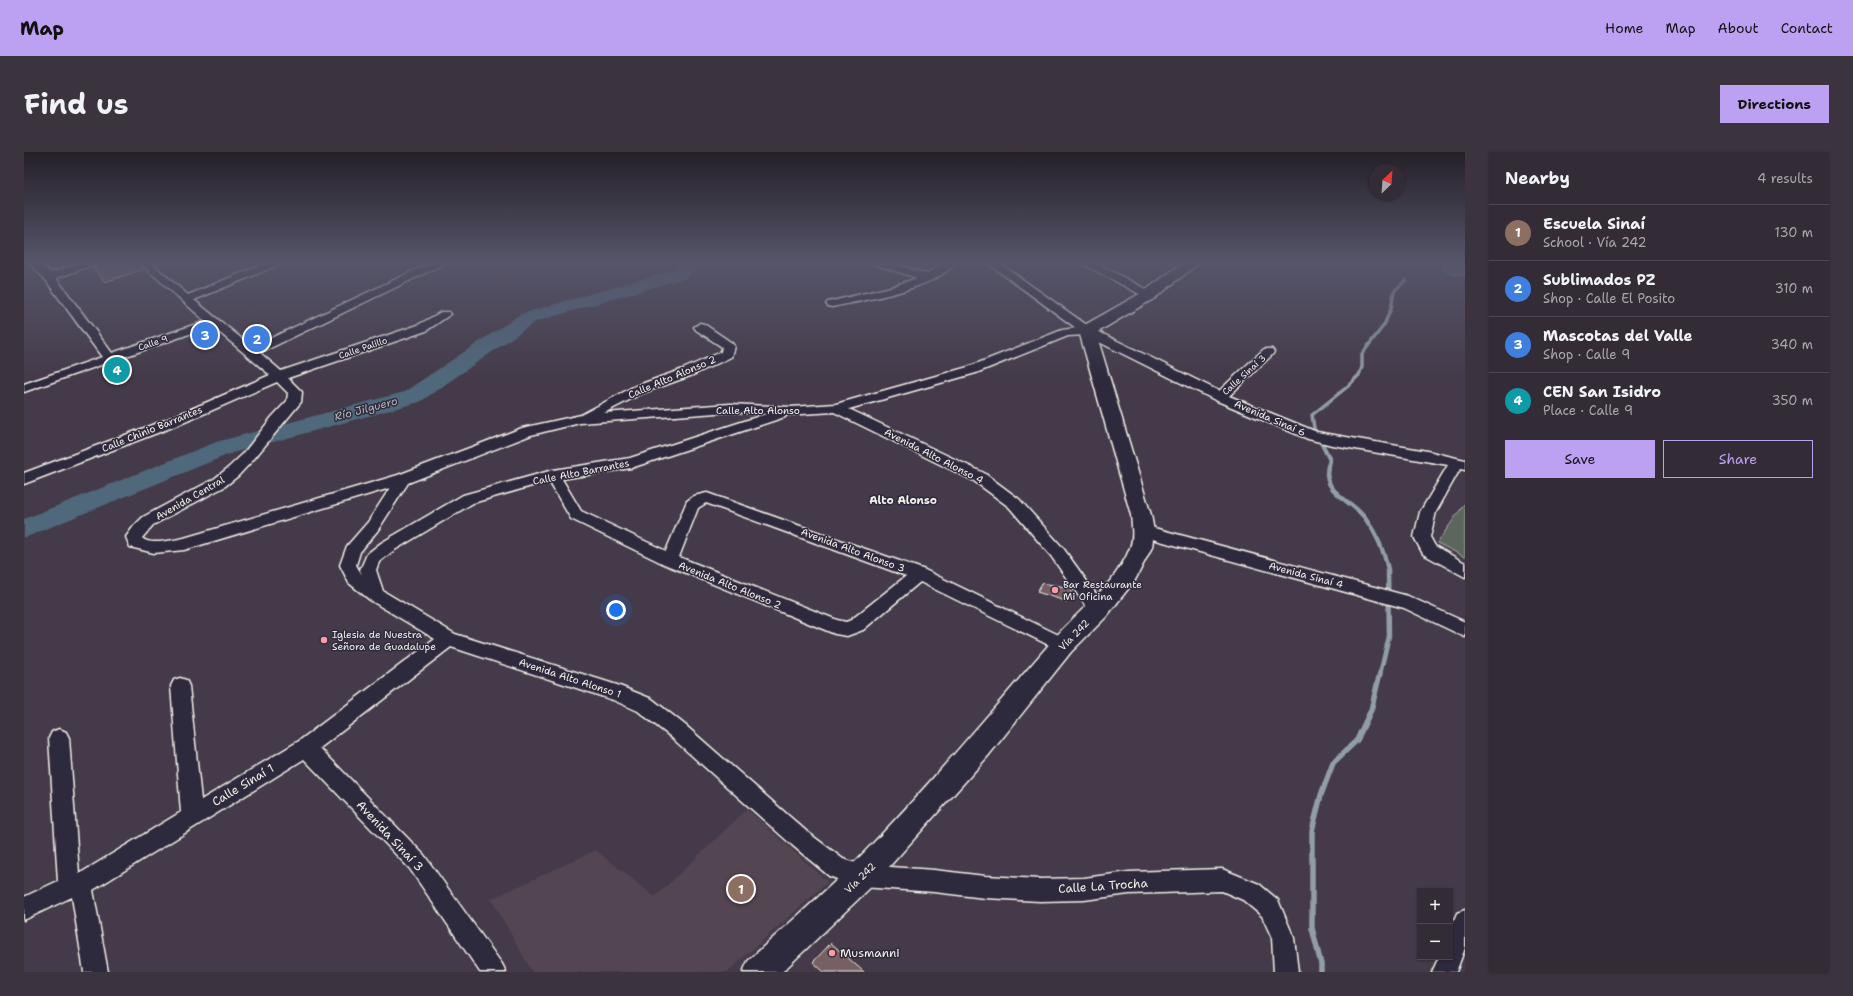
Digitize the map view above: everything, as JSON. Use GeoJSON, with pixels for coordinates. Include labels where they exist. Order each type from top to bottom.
{"type":"FeatureCollection","features":[{"type":"Feature","properties":{"kind":"main road"},"geometry":{"type":"LineString","coordinates":[[1087,331],[1140,300]]}},
{"type":"Feature","properties":{"kind":"main road","name":"Vía 242"},"geometry":{"type":"LineString","coordinates":[[759,972],[862,876],[979,747],[1063,645],[1098,610],[1127,574],[1141,547],[1143,531],[1141,515],[1087,331]]}},
{"type":"Feature","properties":{"kind":"street"},"geometry":{"type":"LineString","coordinates":[[66,300],[109,358]]}},
{"type":"Feature","properties":{"kind":"street","name":"Avenida Central"},"geometry":{"type":"LineString","coordinates":[[188,300],[280,376],[295,392],[294,402],[277,420],[248,457],[219,483],[148,521],[134,537],[136,542],[146,547],[162,547],[184,544],[404,479]]}},
{"type":"Feature","properties":{"kind":"street"},"geometry":{"type":"LineString","coordinates":[[252,352],[360,300]]}},
{"type":"Feature","properties":{"kind":"street"},"geometry":{"type":"LineString","coordinates":[[832,304],[849,300]]}},
{"type":"Feature","properties":{"kind":"street","name":"Avenida Sinaí 6"},"geometry":{"type":"LineString","coordinates":[[1044,300],[1087,331],[1220,397],[1313,436],[1328,440],[1419,453],[1461,464]]}},
{"type":"Feature","properties":{"kind":"street","name":"Calle Palillo"},"geometry":{"type":"LineString","coordinates":[[280,376],[422,328],[445,314]]}},
{"type":"Feature","properties":{"kind":"street","name":"Calle 9"},"geometry":{"type":"LineString","coordinates":[[24,388],[213,322]]}},
{"type":"Feature","properties":{"kind":"street","name":"Calle Alto Alonso 2"},"geometry":{"type":"LineString","coordinates":[[580,419],[638,390],[688,372],[727,354],[728,346],[700,327]]}},
{"type":"Feature","properties":{"kind":"street","name":"Calle Alto Alonso"},"geometry":{"type":"LineString","coordinates":[[404,479],[528,431],[580,419],[730,408],[791,411],[836,408],[972,370],[1066,333],[1087,331]]}},
{"type":"Feature","properties":{"kind":"street","name":"Calle Sinaí 3"},"geometry":{"type":"LineString","coordinates":[[1220,397],[1268,352]]}},
{"type":"Feature","properties":{"kind":"street","name":"Calle Chinio Barrantes"},"geometry":{"type":"LineString","coordinates":[[24,479],[173,422],[280,376]]}},
{"type":"Feature","properties":{"kind":"street","name":"Avenida Alto Alonso 4"},"geometry":{"type":"LineString","coordinates":[[836,408],[979,477],[1014,503],[1057,552],[1098,610]]}},
{"type":"Feature","properties":{"kind":"street","name":"Calle Alto Barrantes"},"geometry":{"type":"LineString","coordinates":[[376,595],[368,570],[373,558],[387,547],[468,498],[553,475],[630,463],[791,411]]}},
{"type":"Feature","properties":{"kind":"street"},"geometry":{"type":"LineString","coordinates":[[1461,464],[1428,512],[1422,537],[1429,550],[1465,571]]}},
{"type":"Feature","properties":{"kind":"street","name":"Avenida Alto Alonso 2"},"geometry":{"type":"LineString","coordinates":[[553,475],[576,515],[670,560],[835,627],[847,629],[857,625],[919,574]]}},
{"type":"Feature","properties":{"kind":"street","name":"Avenida Alto Alonso 1"},"geometry":{"type":"LineString","coordinates":[[404,479],[373,526],[352,550],[348,565],[355,579],[376,595],[449,640],[617,693],[645,705],[678,731],[799,838],[837,868],[862,876]]}},
{"type":"Feature","properties":{"kind":"street","name":"Avenida Alto Alonso 3"},"geometry":{"type":"LineString","coordinates":[[670,560],[692,505],[699,500],[707,498],[919,574],[1063,645]]}},
{"type":"Feature","properties":{"kind":"street","name":"Avenida Sinaí 4"},"geometry":{"type":"LineString","coordinates":[[1143,531],[1408,603],[1465,630]]}},
{"type":"Feature","properties":{"kind":"street","name":"Calle Sinaí 1"},"geometry":{"type":"LineString","coordinates":[[24,909],[75,886],[192,817],[306,747],[449,640]]}},
{"type":"Feature","properties":{"kind":"street"},"geometry":{"type":"LineString","coordinates":[[180,686],[192,817]]}},
{"type":"Feature","properties":{"kind":"street"},"geometry":{"type":"LineString","coordinates":[[59,738],[75,886],[96,972]]}},
{"type":"Feature","properties":{"kind":"street","name":"Avenida Sinaí 3"},"geometry":{"type":"LineString","coordinates":[[306,747],[417,862],[494,972]]}},
{"type":"Feature","properties":{"kind":"street","name":"Calle La Trocha"},"geometry":{"type":"LineString","coordinates":[[862,876],[934,881],[985,887],[1040,890],[1084,888],[1129,883],[1222,880],[1250,892],[1270,908],[1283,938],[1286,972]]}},
{"type":"Feature","properties":{"kind":"street"},"geometry":{"type":"LineString","coordinates":[[1453,950],[1465,921]]}},
{"type":"Feature","properties":{"kind":"street"},"geometry":{"type":"LineString","coordinates":[[1444,972],[1449,960]]}},
{"type":"Feature","properties":{"kind":"shaded area"},"geometry":{"type":"Polygon","coordinates":[[[1465,503],[1465,557],[1437,543],[1465,503]]]}},
{"type":"Feature","properties":{"kind":"shaded area"},"geometry":{"type":"Polygon","coordinates":[[[747,809],[828,882],[727,972],[532,972],[491,899],[596,850],[655,897],[747,809]]]}},
{"type":"Feature","properties":{"kind":"building"},"geometry":{"type":"Polygon","coordinates":[[[120,363],[125,373],[112,378],[105,368],[120,363]]]}},
{"type":"Feature","properties":{"kind":"building","name":"Bar Restaurante Mi Oficina"},"geometry":{"type":"Polygon","coordinates":[[[1042,583],[1072,588],[1068,602],[1037,592],[1042,583]]]}},
{"type":"Feature","properties":{"kind":"building","name":"Musmanni"},"geometry":{"type":"Polygon","coordinates":[[[831,943],[864,972],[824,972],[813,962],[831,943]]]}},
{"type":"Feature","properties":{"kind":"waterway","name":"Río Jilguero"},"geometry":{"type":"LineString","coordinates":[[24,529],[224,447],[412,397],[528,318],[589,300]]}},
{"type":"Feature","properties":{"kind":"waterway"},"geometry":{"type":"LineString","coordinates":[[1321,443],[1314,428],[1312,415],[1347,387],[1359,375],[1362,367],[1362,354],[1384,325],[1391,309],[1392,300]]}},
{"type":"Feature","properties":{"kind":"waterway"},"geometry":{"type":"LineString","coordinates":[[1321,442],[1330,460],[1327,471],[1328,480],[1331,487],[1365,518],[1382,549],[1388,569],[1389,636],[1380,674]]}},
{"type":"Feature","properties":{"kind":"waterway"},"geometry":{"type":"LineString","coordinates":[[1321,972],[1321,964],[1312,928],[1312,831],[1321,795],[1333,763],[1357,740],[1371,710],[1380,673]]}},
{"type":"Feature","properties":{"kind":"place","name":"Mascotas del Valle"},"geometry":{"type":"Point","coordinates":[205,335]}},
{"type":"Feature","properties":{"kind":"place","name":"Sublimados PZ"},"geometry":{"type":"Point","coordinates":[257,339]}},
{"type":"Feature","properties":{"kind":"place","name":"CEN San Isidro"},"geometry":{"type":"Point","coordinates":[117,370]}},
{"type":"Feature","properties":{"kind":"place","name":"Bar Restaurante Mi Oficina"},"geometry":{"type":"Point","coordinates":[1055,590]}},
{"type":"Feature","properties":{"kind":"place","name":"Iglesia de Nuestra Señora de Guadalupe"},"geometry":{"type":"Point","coordinates":[324,640]}},
{"type":"Feature","properties":{"kind":"place","name":"Escuela Sinaí"},"geometry":{"type":"Point","coordinates":[741,889]}},
{"type":"Feature","properties":{"kind":"place","name":"Musmanni"},"geometry":{"type":"Point","coordinates":[832,953]}},
{"type":"Feature","properties":{"kind":"district","name":"Alto Alonso"},"geometry":{"type":"Point","coordinates":[903,500]}}]}
